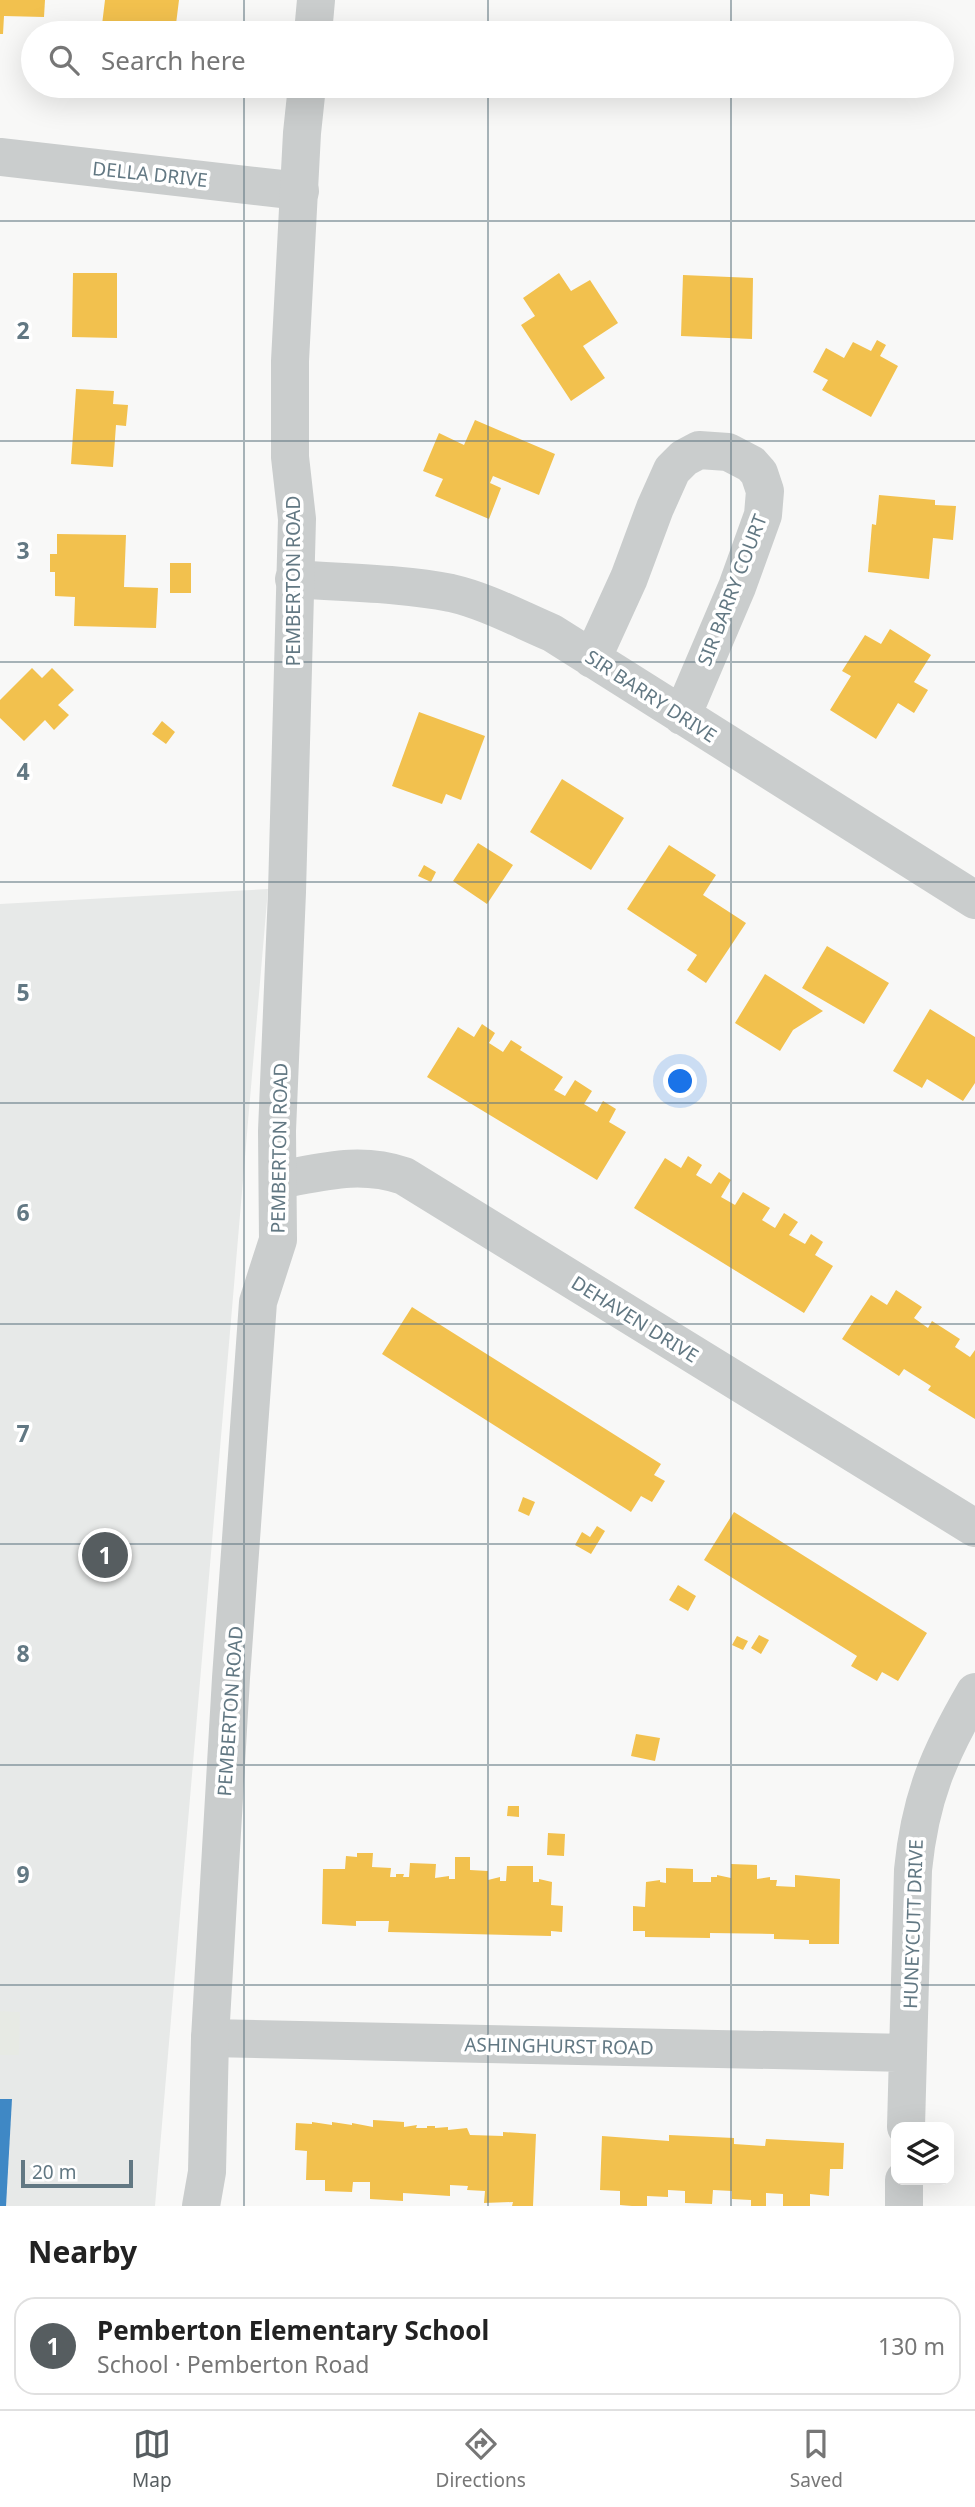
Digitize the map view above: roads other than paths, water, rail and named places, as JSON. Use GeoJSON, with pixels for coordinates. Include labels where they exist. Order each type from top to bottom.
{"type":"FeatureCollection","features":[{"type":"Feature","properties":{"kind":"street"},"geometry":{"type":"LineString","coordinates":[[314,21],[316,0]]}},
{"type":"Feature","properties":{"kind":"street","name":"PEMBERTON ROAD"},"geometry":{"type":"LineString","coordinates":[[201,2206],[207,2172],[210,2038],[232,1664],[258,1302],[278,1240],[277,1131],[287,892],[297,519],[290,457],[290,360],[306,98]]}},
{"type":"Feature","properties":{"kind":"street","name":"DELLA DRIVE"},"geometry":{"type":"LineString","coordinates":[[0,157],[300,191]]}},
{"type":"Feature","properties":{"kind":"street","name":"SIR BARRY COURT"},"geometry":{"type":"LineString","coordinates":[[592,659],[629,578],[672,470],[684,458],[699,450],[728,452],[751,464],[759,473],[765,491],[763,515],[737,587],[682,716]]}},
{"type":"Feature","properties":{"kind":"street","name":"SIR BARRY DRIVE"},"geometry":{"type":"LineString","coordinates":[[294,579],[452,593],[486,604],[552,633],[975,900]]}},
{"type":"Feature","properties":{"kind":"street","name":"DEHAVEN DRIVE"},"geometry":{"type":"LineString","coordinates":[[278,1180],[346,1168],[382,1169],[404,1176],[975,1528]]}},
{"type":"Feature","properties":{"kind":"street","name":"HUNEYCUTT DRIVE"},"geometry":{"type":"LineString","coordinates":[[906,2122],[913,1870],[917,1832],[926,1796],[948,1738],[975,1692]]}},
{"type":"Feature","properties":{"kind":"street","name":"ASHINGHURST ROAD"},"geometry":{"type":"LineString","coordinates":[[210,2038],[908,2053]]}},
{"type":"Feature","properties":{"kind":"street"},"geometry":{"type":"LineString","coordinates":[[904,2185],[904,2206]]}},
{"type":"Feature","properties":{"kind":"place","name":"Pemberton Elementary School"},"geometry":{"type":"Point","coordinates":[105,1555]}}]}
